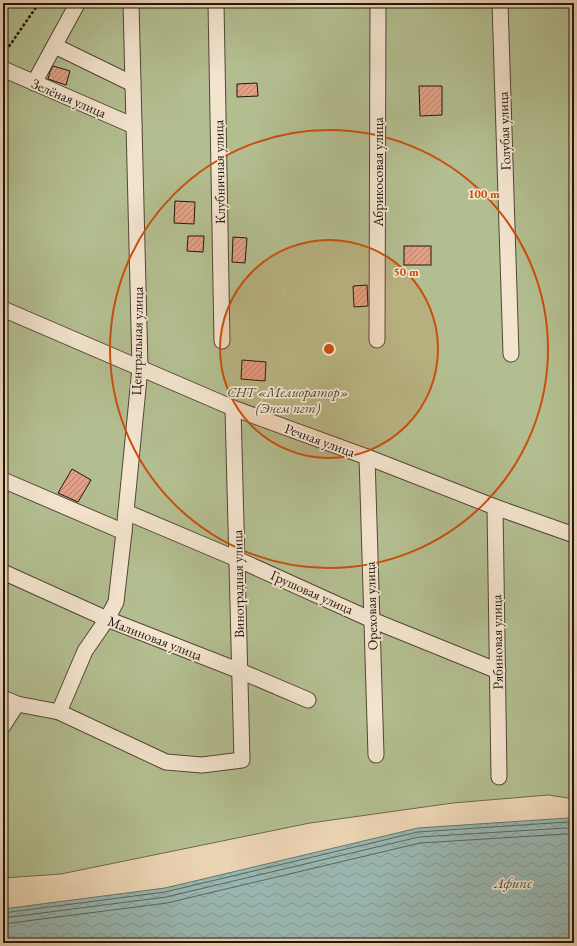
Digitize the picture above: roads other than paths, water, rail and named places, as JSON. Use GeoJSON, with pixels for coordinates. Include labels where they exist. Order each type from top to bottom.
{"type":"FeatureCollection","features":[{"type":"Feature","properties":{"kind":"street","name":"Центральная улица"},"geometry":{"type":"LineString","coordinates":[[59,712],[85,651],[107,619],[116,602],[124,532],[140,368],[131,3]]}},
{"type":"Feature","properties":{"kind":"street","name":"Клубничная улица"},"geometry":{"type":"LineString","coordinates":[[216,3],[222,341]]}},
{"type":"Feature","properties":{"kind":"street","name":"Абрикосовая улица"},"geometry":{"type":"LineString","coordinates":[[377,340],[378,3]]}},
{"type":"Feature","properties":{"kind":"street","name":"Голубая улица"},"geometry":{"type":"LineString","coordinates":[[500,3],[511,354]]}},
{"type":"Feature","properties":{"kind":"street"},"geometry":{"type":"LineString","coordinates":[[34,83],[76,6]]}},
{"type":"Feature","properties":{"kind":"street"},"geometry":{"type":"LineString","coordinates":[[55,46],[133,84]]}},
{"type":"Feature","properties":{"kind":"street","name":"Зелёная улица"},"geometry":{"type":"LineString","coordinates":[[3,70],[134,126]]}},
{"type":"Feature","properties":{"kind":"street","name":"Речная улица"},"geometry":{"type":"LineString","coordinates":[[3,309],[233,408],[367,457],[495,507],[574,535]]}},
{"type":"Feature","properties":{"kind":"street","name":"Виноградная улица"},"geometry":{"type":"LineString","coordinates":[[59,712],[166,762],[202,765],[242,760],[233,408]]}},
{"type":"Feature","properties":{"kind":"street","name":"Ореховая улица"},"geometry":{"type":"LineString","coordinates":[[367,457],[376,756]]}},
{"type":"Feature","properties":{"kind":"street"},"geometry":{"type":"LineString","coordinates":[[3,480],[124,532]]}},
{"type":"Feature","properties":{"kind":"street","name":"Рябиновая улица"},"geometry":{"type":"LineString","coordinates":[[495,507],[499,777]]}},
{"type":"Feature","properties":{"kind":"street","name":"Грушовая улица"},"geometry":{"type":"LineString","coordinates":[[126,512],[237,559],[372,620],[498,671]]}},
{"type":"Feature","properties":{"kind":"street","name":"Малиновая улица"},"geometry":{"type":"LineString","coordinates":[[3,572],[107,619],[240,671],[308,700]]}},
{"type":"Feature","properties":{"kind":"street"},"geometry":{"type":"LineString","coordinates":[[3,726],[10,701],[59,712]]}},
{"type":"Feature","properties":{"kind":"water","name":"Афипс"},"geometry":{"type":"Polygon","coordinates":[[[568,818],[574,820],[574,943],[3,943],[3,909],[165,888],[418,828],[568,818]]]}},
{"type":"Feature","properties":{"kind":"park label","name":"СНТ «Мелиоратор» (Энем пгт)"},"geometry":{"type":"Point","coordinates":[288,400]}}]}
